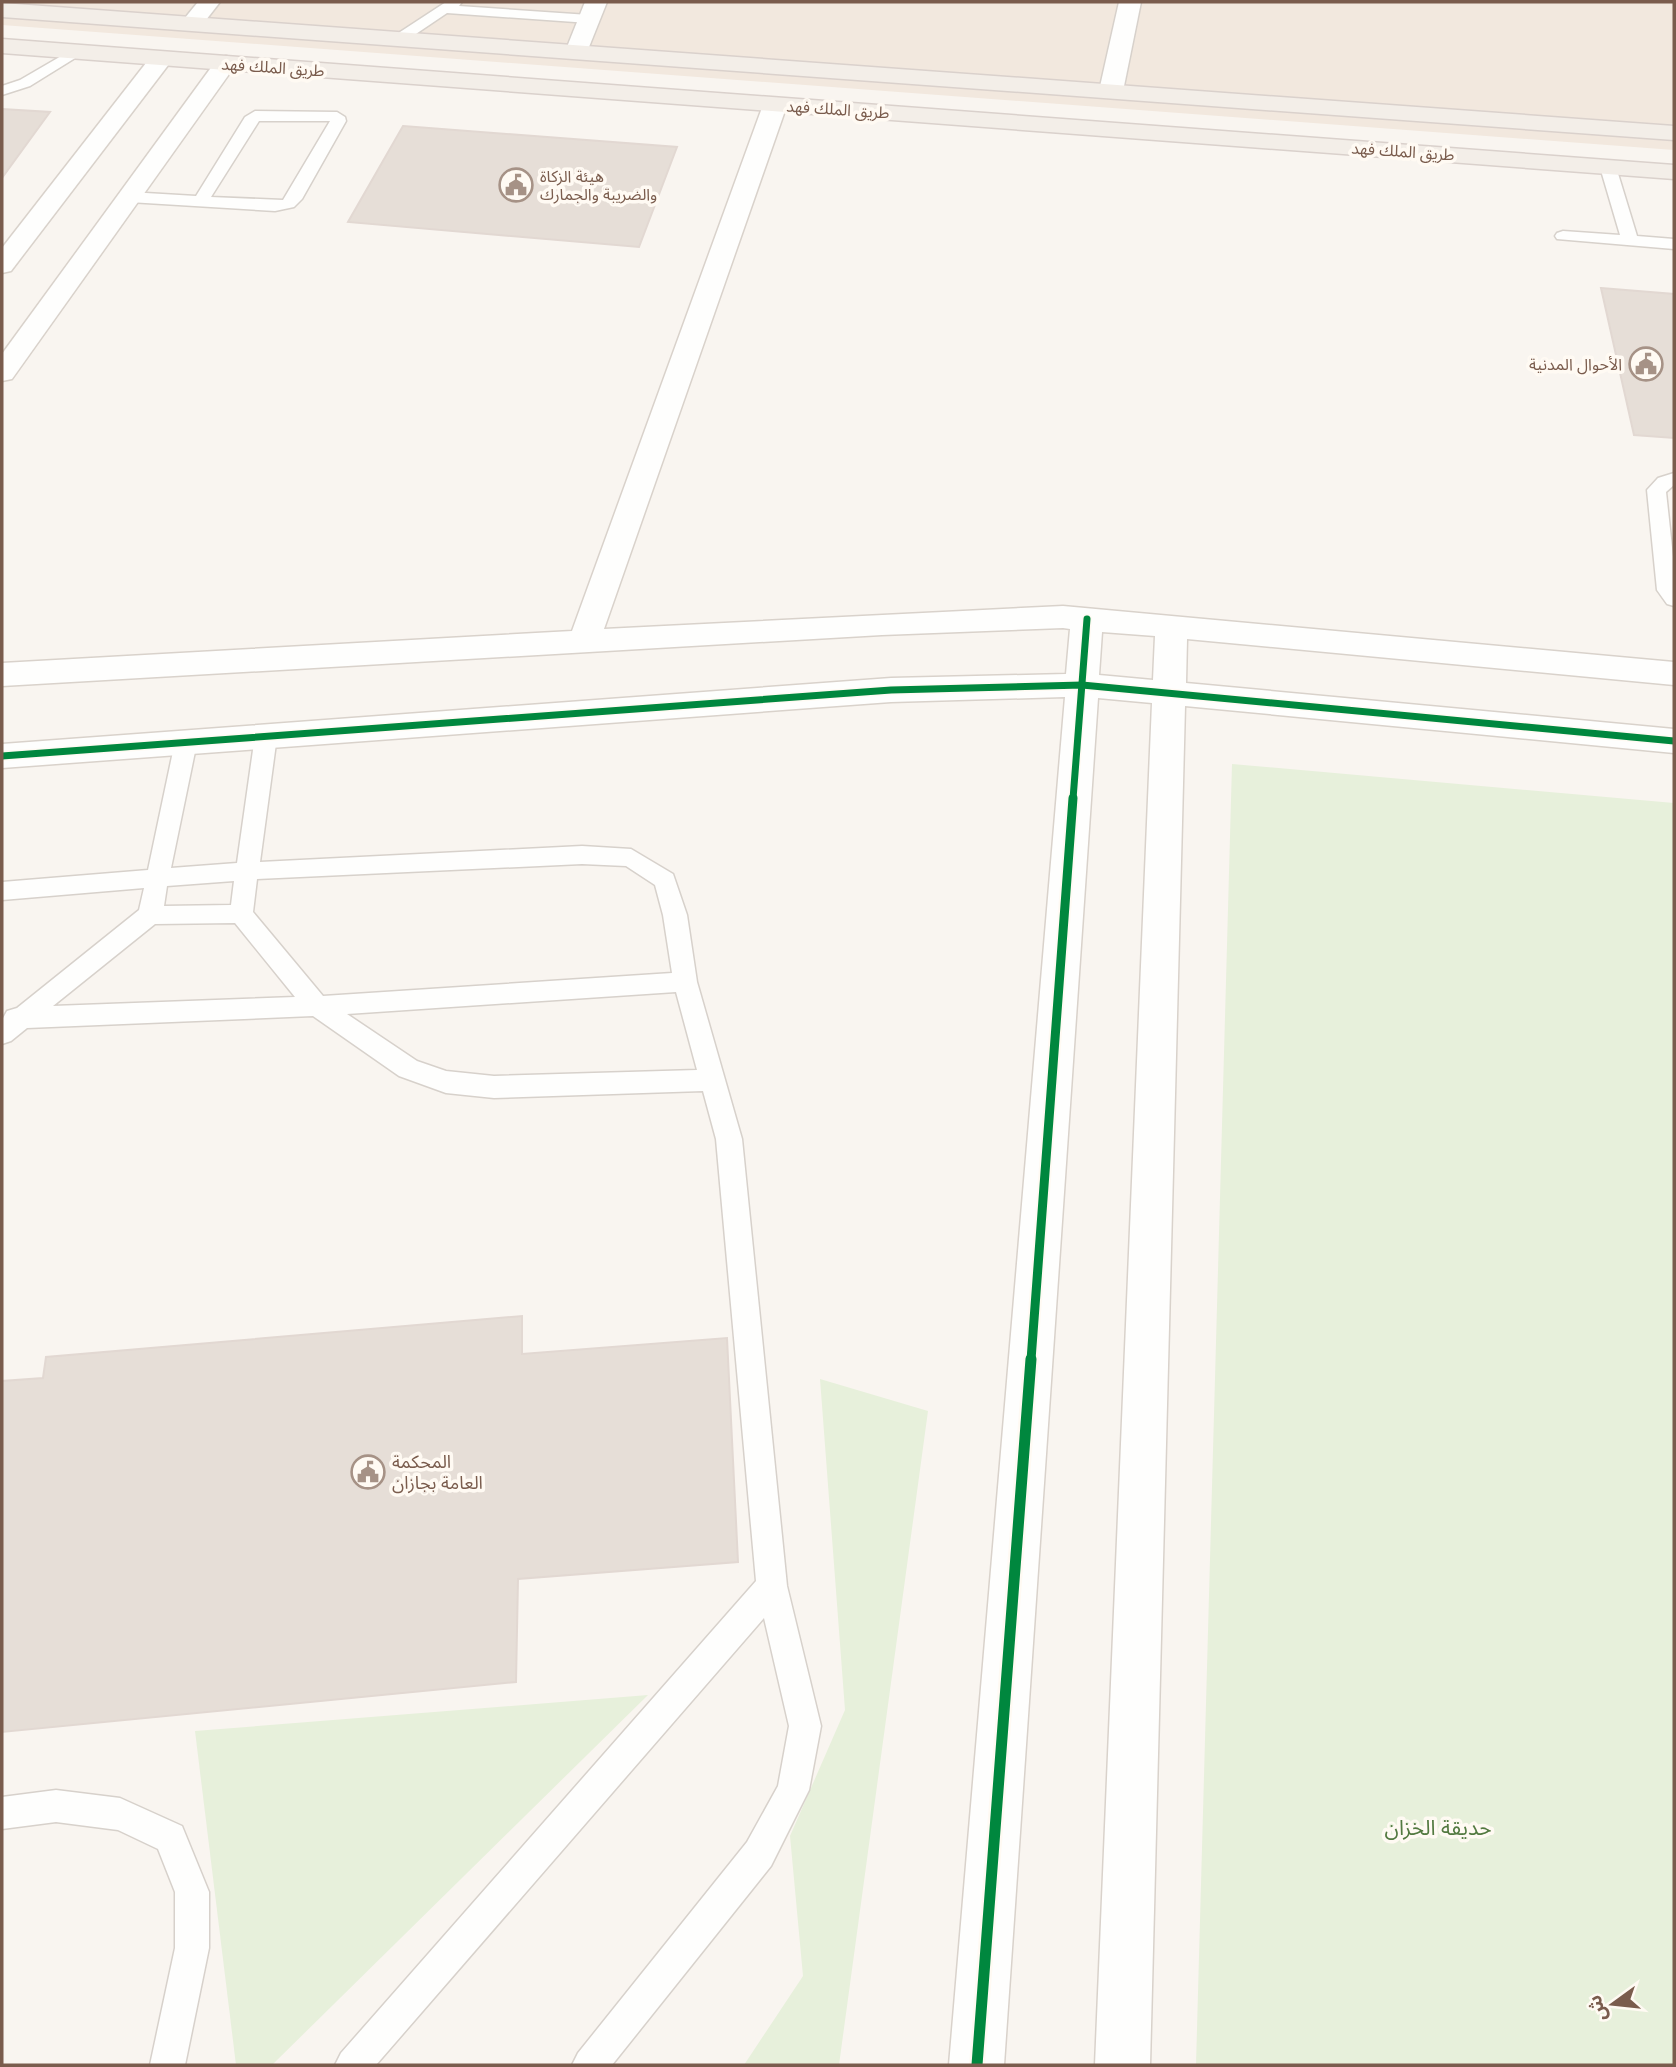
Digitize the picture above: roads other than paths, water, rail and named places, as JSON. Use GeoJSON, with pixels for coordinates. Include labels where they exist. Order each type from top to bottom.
{"type":"FeatureCollection","features":[{"type":"Feature","properties":{"kind":"main road"},"geometry":{"type":"LineString","coordinates":[[2,10],[1674,133]]}},
{"type":"Feature","properties":{"kind":"main road","name":"طريق الملك فهد"},"geometry":{"type":"LineString","coordinates":[[2,46],[1673,174]]}},
{"type":"Feature","properties":{"kind":"street"},"geometry":{"type":"LineString","coordinates":[[191,24],[209,2]]}},
{"type":"Feature","properties":{"kind":"street"},"geometry":{"type":"LineString","coordinates":[[1111,91],[1129,2]]}},
{"type":"Feature","properties":{"kind":"street"},"geometry":{"type":"LineString","coordinates":[[576,52],[593,10]]}},
{"type":"Feature","properties":{"kind":"street"},"geometry":{"type":"LineString","coordinates":[[2,265],[161,59]]}},
{"type":"Feature","properties":{"kind":"street"},"geometry":{"type":"LineString","coordinates":[[2,373],[226,64]]}},
{"type":"Feature","properties":{"kind":"street"},"geometry":{"type":"LineString","coordinates":[[584,641],[775,104]]}},
{"type":"Feature","properties":{"kind":"street"},"geometry":{"type":"LineString","coordinates":[[2,675],[882,624],[1063,617],[1674,673]]}},
{"type":"Feature","properties":{"kind":"street"},"geometry":{"type":"LineString","coordinates":[[977,2065],[1087,619]]}},
{"type":"Feature","properties":{"kind":"street"},"geometry":{"type":"LineString","coordinates":[[1122,2065],[1171,627]]}},
{"type":"Feature","properties":{"kind":"street"},"geometry":{"type":"LineString","coordinates":[[2,756],[891,690],[1082,685],[1674,741]]}},
{"type":"Feature","properties":{"kind":"lane"},"geometry":{"type":"LineString","coordinates":[[399,39],[449,5],[593,10]]}},
{"type":"Feature","properties":{"kind":"lane"},"geometry":{"type":"LineString","coordinates":[[2,91],[25,83],[75,52]]}},
{"type":"Feature","properties":{"kind":"lane"},"geometry":{"type":"LineString","coordinates":[[129,197],[275,206],[288,204],[294,199],[338,121],[337,117],[255,116],[200,201]]}},
{"type":"Feature","properties":{"kind":"lane"},"geometry":{"type":"LineString","coordinates":[[1608,167],[1630,241]]}},
{"type":"Feature","properties":{"kind":"lane"},"geometry":{"type":"LineString","coordinates":[[1563,236],[1674,244]]}},
{"type":"Feature","properties":{"kind":"lane"},"geometry":{"type":"LineString","coordinates":[[1674,480],[1665,482],[1656,490],[1669,557],[1667,590],[1674,598]]}},
{"type":"Feature","properties":{"kind":"lane"},"geometry":{"type":"LineString","coordinates":[[266,736],[241,914],[317,1006],[408,1069],[446,1082],[494,1087],[711,1080]]}},
{"type":"Feature","properties":{"kind":"lane"},"geometry":{"type":"LineString","coordinates":[[150,915],[186,742]]}},
{"type":"Feature","properties":{"kind":"lane"},"geometry":{"type":"LineString","coordinates":[[2,891],[247,871],[582,855],[631,858],[665,880],[675,915],[685,982],[729,1139],[772,1586],[806,1726],[793,1790],[759,1854],[590,2065]]}},
{"type":"Feature","properties":{"kind":"lane"},"geometry":{"type":"LineString","coordinates":[[7,1024],[150,915],[241,914]]}},
{"type":"Feature","properties":{"kind":"lane"},"geometry":{"type":"LineString","coordinates":[[7,1024],[685,982]]}},
{"type":"Feature","properties":{"kind":"lane"},"geometry":{"type":"LineString","coordinates":[[353,2065],[772,1586]]}},
{"type":"Feature","properties":{"kind":"lane"},"geometry":{"type":"LineString","coordinates":[[2,1813],[56,1806],[120,1814],[170,1838],[192,1892],[192,1948],[168,2065]]}},
{"type":"Feature","properties":{"kind":"place","name":"هيئة الزكاة والضريبة والجمارك"},"geometry":{"type":"Point","coordinates":[516,185]}},
{"type":"Feature","properties":{"kind":"place","name":"الأحوال المدنية"},"geometry":{"type":"Point","coordinates":[1646,364]}},
{"type":"Feature","properties":{"kind":"place","name":"المحكمة العامة بجازان"},"geometry":{"type":"Point","coordinates":[368,1472]}},
{"type":"Feature","properties":{"kind":"park label","name":"حديقة الخزان"},"geometry":{"type":"Point","coordinates":[1438,1828]}}]}
